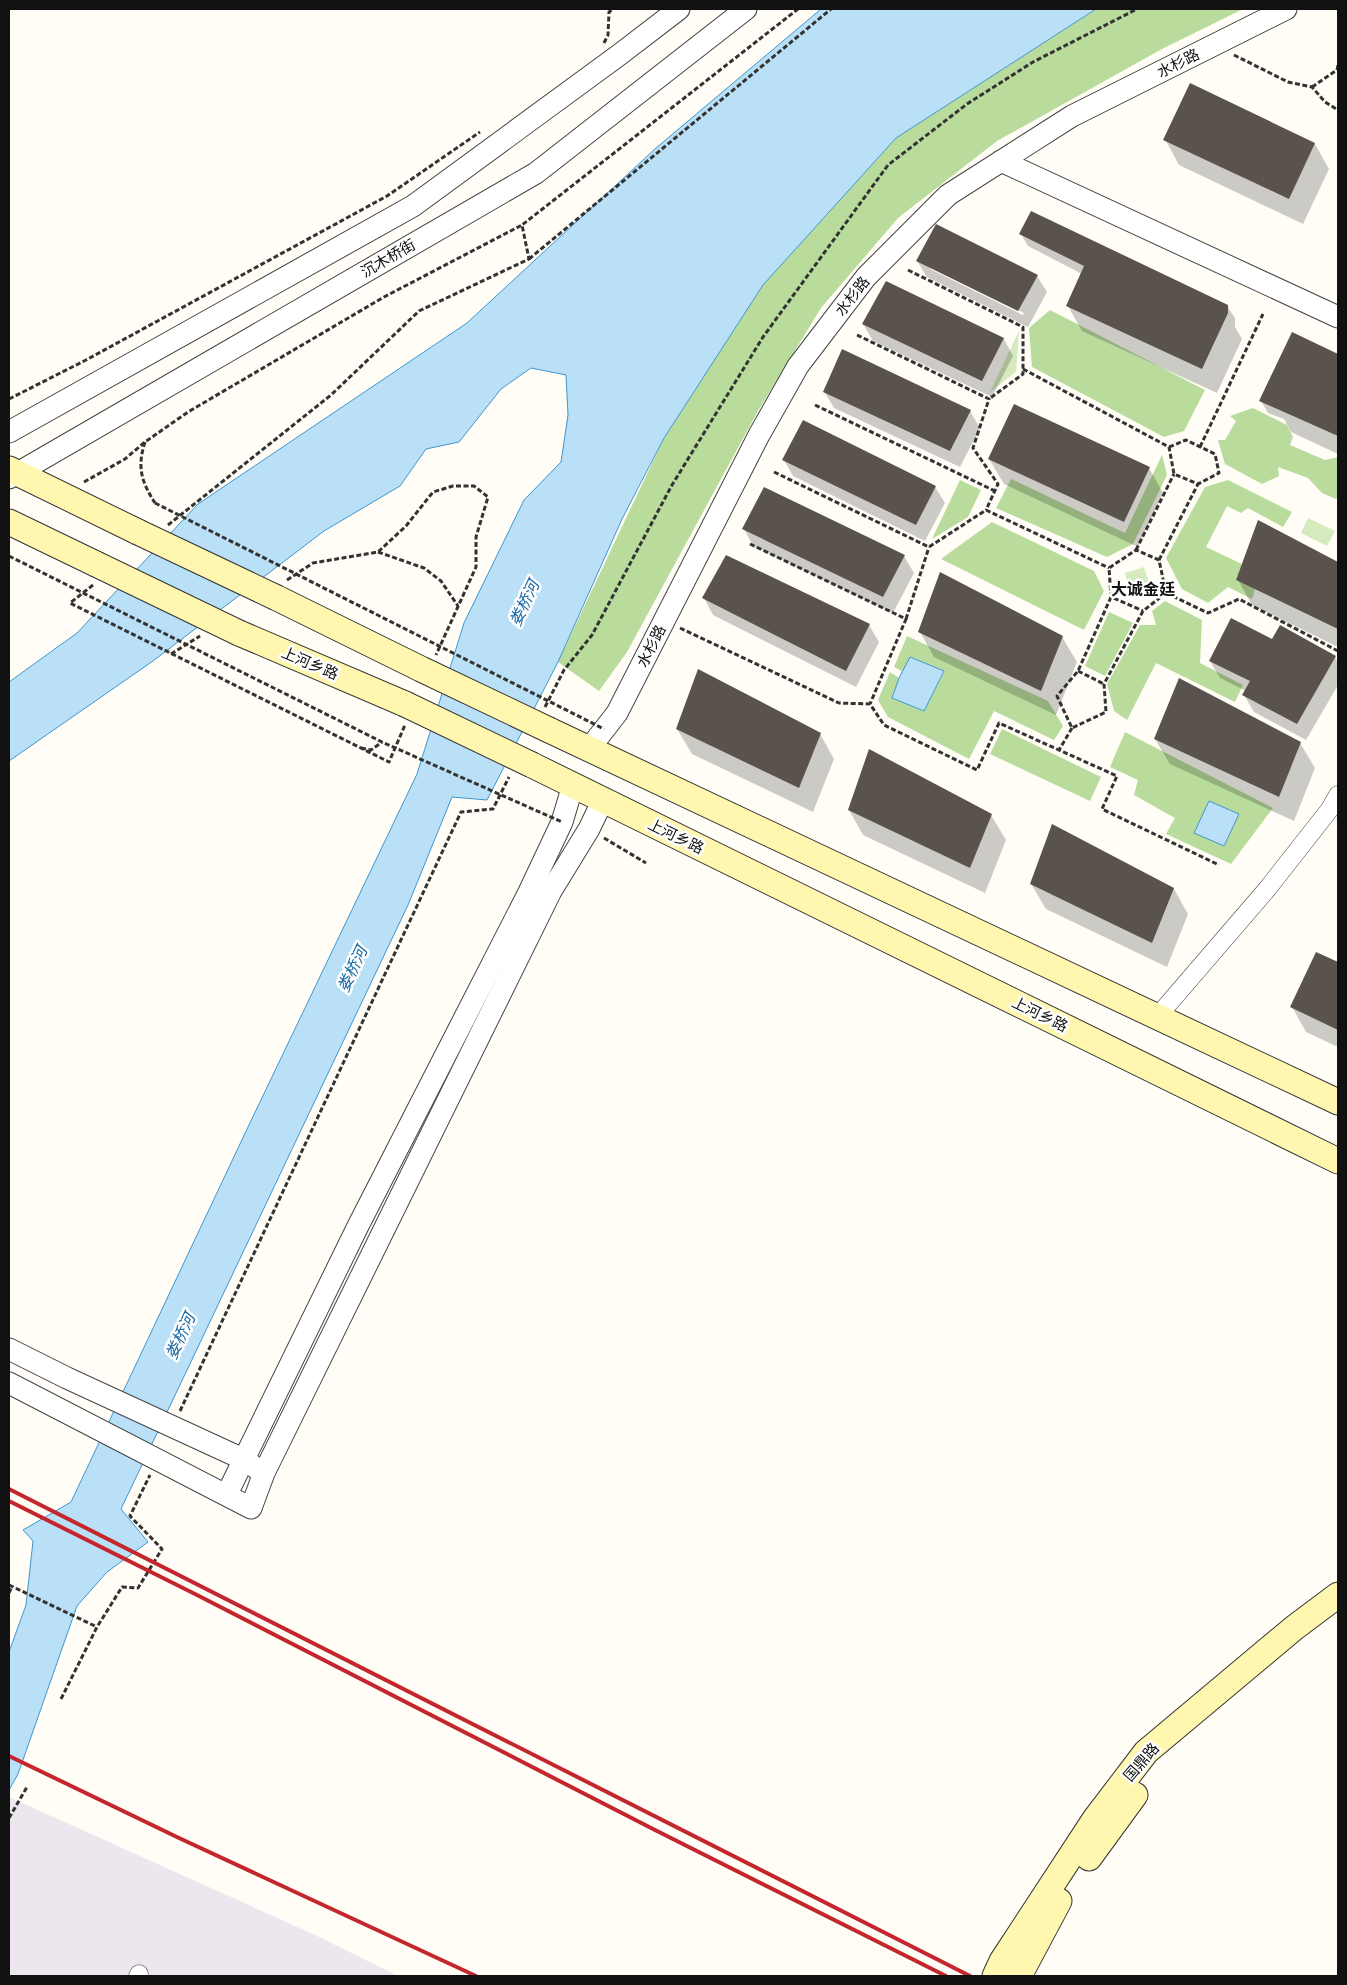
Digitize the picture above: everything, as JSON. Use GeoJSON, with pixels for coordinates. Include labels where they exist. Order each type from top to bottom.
{"type":"FeatureCollection","features":[{"type":"Feature","properties":{"kind":"main road"},"geometry":{"type":"LineString","coordinates":[[11,473],[150,531],[279,591],[545,721],[589,749],[1338,1102]]}},
{"type":"Feature","properties":{"kind":"main road","name":"上河乡路"},"geometry":{"type":"LineString","coordinates":[[9,522],[99,572],[239,633],[406,711],[521,770],[573,785],[1338,1161]]}},
{"type":"Feature","properties":{"kind":"main road","name":"国鼎路"},"geometry":{"type":"LineString","coordinates":[[995,1976],[1002,1962],[1095,1819],[1146,1752],[1294,1628],[1338,1595]]}},
{"type":"Feature","properties":{"kind":"main road","name":"国鼎路"},"geometry":{"type":"LineString","coordinates":[[1019,1976],[1059,1900],[1157,1764],[1264,1670],[1338,1616]]}},
{"type":"Feature","properties":{"kind":"street"},"geometry":{"type":"LineString","coordinates":[[9,432],[413,206],[611,61],[678,9]]}},
{"type":"Feature","properties":{"kind":"street","name":"水杉路"},"geometry":{"type":"LineString","coordinates":[[589,749],[617,713],[759,435],[798,366],[866,277],[948,195],[1001,161],[1072,116],[1286,9]]}},
{"type":"Feature","properties":{"kind":"street","name":"沉木桥街"},"geometry":{"type":"LineString","coordinates":[[11,473],[536,173],[737,11]]}},
{"type":"Feature","properties":{"kind":"street"},"geometry":{"type":"LineString","coordinates":[[1001,161],[1338,317]]}},
{"type":"Feature","properties":{"kind":"street"},"geometry":{"type":"LineString","coordinates":[[227,1494],[358,1226],[529,892],[562,822],[573,785]]}},
{"type":"Feature","properties":{"kind":"street"},"geometry":{"type":"LineString","coordinates":[[1157,1017],[1268,888],[1330,809],[1338,794]]}},
{"type":"Feature","properties":{"kind":"street"},"geometry":{"type":"LineString","coordinates":[[9,1383],[251,1508],[264,1473],[551,891],[589,829],[604,800]]}},
{"type":"Feature","properties":{"kind":"street"},"geometry":{"type":"LineString","coordinates":[[9,1349],[67,1378],[245,1460],[264,1473]]}},
{"type":"Feature","properties":{"kind":"path"},"geometry":{"type":"LineString","coordinates":[[602,47],[608,35],[609,12],[613,9]]}},
{"type":"Feature","properties":{"kind":"path"},"geometry":{"type":"LineString","coordinates":[[62,495],[125,459],[145,442],[188,412],[384,297],[522,225],[798,9]]}},
{"type":"Feature","properties":{"kind":"path"},"geometry":{"type":"LineString","coordinates":[[150,531],[331,395],[419,311],[529,259],[830,9]]}},
{"type":"Feature","properties":{"kind":"path"},"geometry":{"type":"LineString","coordinates":[[545,721],[564,670],[592,635],[672,485],[763,337],[888,165],[967,104],[1033,62],[1137,9]]}},
{"type":"Feature","properties":{"kind":"path"},"geometry":{"type":"LineString","coordinates":[[1213,45],[1288,82],[1312,87],[1324,102],[1338,110]]}},
{"type":"Feature","properties":{"kind":"path"},"geometry":{"type":"LineString","coordinates":[[1312,87],[1337,70],[1338,65]]}},
{"type":"Feature","properties":{"kind":"path"},"geometry":{"type":"LineString","coordinates":[[9,398],[86,360],[387,196],[482,130]]}},
{"type":"Feature","properties":{"kind":"path"},"geometry":{"type":"LineString","coordinates":[[522,225],[529,259]]}},
{"type":"Feature","properties":{"kind":"path"},"geometry":{"type":"LineString","coordinates":[[870,704],[906,619],[929,547],[986,510],[995,492],[998,484],[972,448],[989,399],[1022,374],[1023,369],[1023,327],[908,270]]}},
{"type":"Feature","properties":{"kind":"path"},"geometry":{"type":"LineString","coordinates":[[1200,447],[1263,314]]}},
{"type":"Feature","properties":{"kind":"path"},"geometry":{"type":"LineString","coordinates":[[857,335],[989,399]]}},
{"type":"Feature","properties":{"kind":"path"},"geometry":{"type":"LineString","coordinates":[[1023,369],[1169,447]]}},
{"type":"Feature","properties":{"kind":"path"},"geometry":{"type":"LineString","coordinates":[[815,405],[995,492]]}},
{"type":"Feature","properties":{"kind":"path"},"geometry":{"type":"LineString","coordinates":[[1166,593],[1159,560],[1198,484],[1219,473],[1215,454],[1186,440],[1169,447]]}},
{"type":"Feature","properties":{"kind":"path"},"geometry":{"type":"LineString","coordinates":[[145,442],[140,458],[144,486],[155,503],[604,729]]}},
{"type":"Feature","properties":{"kind":"path"},"geometry":{"type":"LineString","coordinates":[[1109,568],[1136,550],[1174,474],[1169,447]]}},
{"type":"Feature","properties":{"kind":"path"},"geometry":{"type":"LineString","coordinates":[[774,472],[929,547]]}},
{"type":"Feature","properties":{"kind":"path"},"geometry":{"type":"LineString","coordinates":[[1174,474],[1198,484]]}},
{"type":"Feature","properties":{"kind":"path"},"geometry":{"type":"LineString","coordinates":[[378,552],[406,526],[433,492],[453,486],[474,486],[488,497],[476,537],[476,567],[428,663]]}},
{"type":"Feature","properties":{"kind":"path"},"geometry":{"type":"LineString","coordinates":[[986,510],[1109,568]]}},
{"type":"Feature","properties":{"kind":"path"},"geometry":{"type":"LineString","coordinates":[[750,544],[906,619]]}},
{"type":"Feature","properties":{"kind":"path"},"geometry":{"type":"LineString","coordinates":[[1136,550],[1159,560]]}},
{"type":"Feature","properties":{"kind":"path"},"geometry":{"type":"LineString","coordinates":[[279,591],[313,564],[378,552],[424,568],[440,581],[458,606]]}},
{"type":"Feature","properties":{"kind":"path"},"geometry":{"type":"LineString","coordinates":[[9,556],[382,742],[562,822]]}},
{"type":"Feature","properties":{"kind":"path"},"geometry":{"type":"LineString","coordinates":[[1072,728],[1057,696],[1078,671],[1112,597],[1109,568]]}},
{"type":"Feature","properties":{"kind":"path"},"geometry":{"type":"LineString","coordinates":[[99,572],[70,603],[353,746],[389,762],[406,711]]}},
{"type":"Feature","properties":{"kind":"path"},"geometry":{"type":"LineString","coordinates":[[1059,750],[1072,728],[1106,712],[1104,684],[1143,611],[1166,593]]}},
{"type":"Feature","properties":{"kind":"path"},"geometry":{"type":"LineString","coordinates":[[1166,593],[1208,613],[1239,599],[1338,651]]}},
{"type":"Feature","properties":{"kind":"path"},"geometry":{"type":"LineString","coordinates":[[1112,597],[1143,611]]}},
{"type":"Feature","properties":{"kind":"path"},"geometry":{"type":"LineString","coordinates":[[664,620],[839,703],[870,704]]}},
{"type":"Feature","properties":{"kind":"path"},"geometry":{"type":"LineString","coordinates":[[171,654],[204,633]]}},
{"type":"Feature","properties":{"kind":"path"},"geometry":{"type":"LineString","coordinates":[[1078,671],[1104,684]]}},
{"type":"Feature","properties":{"kind":"path"},"geometry":{"type":"LineString","coordinates":[[870,704],[884,725],[977,770],[1000,723],[1117,776],[1102,809],[1219,865]]}},
{"type":"Feature","properties":{"kind":"path"},"geometry":{"type":"LineString","coordinates":[[353,746],[371,750],[382,742]]}},
{"type":"Feature","properties":{"kind":"path"},"geometry":{"type":"LineString","coordinates":[[177,1418],[461,812],[493,809],[521,770]]}},
{"type":"Feature","properties":{"kind":"path"},"geometry":{"type":"LineString","coordinates":[[61,1700],[97,1627],[122,1587],[138,1588],[162,1549],[130,1516],[152,1472]]}},
{"type":"Feature","properties":{"kind":"path"},"geometry":{"type":"LineString","coordinates":[[9,1593],[10,1586],[21,1590],[97,1627]]}},
{"type":"Feature","properties":{"kind":"path"},"geometry":{"type":"LineString","coordinates":[[9,1818],[27,1787]]}},
{"type":"Feature","properties":{"kind":"shaded area"},"geometry":{"type":"Polygon","coordinates":[[[9,1797],[313,1934],[398,1976],[9,1976],[9,1797]]]}},
{"type":"Feature","properties":{"kind":"green space"},"geometry":{"type":"Polygon","coordinates":[[[1096,9],[1243,9],[1162,49],[997,141],[898,218],[821,308],[758,411],[627,652],[599,691],[558,662],[664,438],[763,285],[896,138],[1096,9]]]}},
{"type":"Feature","properties":{"kind":"green space"},"geometry":{"type":"Polygon","coordinates":[[[1050,310],[1205,390],[1184,431],[1164,437],[1032,367],[1029,328],[1050,310]]]}},
{"type":"Feature","properties":{"kind":"green space"},"geometry":{"type":"Polygon","coordinates":[[[1019,331],[1016,372],[990,392],[1019,331]]]}},
{"type":"Feature","properties":{"kind":"green space"},"geometry":{"type":"Polygon","coordinates":[[[1253,408],[1287,425],[1293,437],[1290,445],[1325,460],[1338,457],[1338,498],[1336,499],[1322,493],[1308,478],[1278,467],[1279,476],[1262,484],[1225,464],[1218,440],[1225,440],[1236,421],[1230,416],[1253,408]]]}},
{"type":"Feature","properties":{"kind":"green space"},"geometry":{"type":"Polygon","coordinates":[[[1162,455],[1167,475],[1133,544],[1107,557],[996,508],[1011,479],[1125,533],[1162,455]]]}},
{"type":"Feature","properties":{"kind":"green space"},"geometry":{"type":"Polygon","coordinates":[[[960,480],[981,490],[968,517],[932,539],[960,480]]]}},
{"type":"Feature","properties":{"kind":"green space"},"geometry":{"type":"Polygon","coordinates":[[[1228,480],[1292,512],[1283,527],[1248,508],[1241,513],[1227,506],[1206,547],[1242,564],[1236,580],[1255,589],[1252,599],[1228,587],[1208,603],[1182,589],[1166,558],[1205,487],[1228,480]]]}},
{"type":"Feature","properties":{"kind":"green space"},"geometry":{"type":"Polygon","coordinates":[[[1308,518],[1335,531],[1327,546],[1301,533],[1308,518]]]}},
{"type":"Feature","properties":{"kind":"green space"},"geometry":{"type":"Polygon","coordinates":[[[992,522],[1094,571],[1104,591],[1084,630],[941,559],[992,522]]]}},
{"type":"Feature","properties":{"kind":"green space"},"geometry":{"type":"Polygon","coordinates":[[[1144,567],[1150,587],[1130,594],[1125,573],[1144,567]]]}},
{"type":"Feature","properties":{"kind":"green space"},"geometry":{"type":"Polygon","coordinates":[[[1165,601],[1202,620],[1200,663],[1243,685],[1235,702],[1156,663],[1127,720],[1114,711],[1107,684],[1140,625],[1156,625],[1152,611],[1165,601]]]}},
{"type":"Feature","properties":{"kind":"green space"},"geometry":{"type":"Polygon","coordinates":[[[1109,612],[1133,623],[1105,676],[1085,666],[1109,612]]]}},
{"type":"Feature","properties":{"kind":"green space"},"geometry":{"type":"Polygon","coordinates":[[[907,636],[1048,701],[1063,726],[1054,740],[994,711],[969,759],[888,717],[878,700],[890,672],[899,678],[892,698],[924,711],[944,672],[911,657],[903,672],[894,667],[907,636]]]}},
{"type":"Feature","properties":{"kind":"green space"},"geometry":{"type":"Polygon","coordinates":[[[1002,729],[1101,777],[1090,801],[990,754],[1002,729]]]}},
{"type":"Feature","properties":{"kind":"green space"},"geometry":{"type":"Polygon","coordinates":[[[1125,732],[1273,808],[1231,864],[1166,834],[1175,818],[1134,795],[1138,780],[1110,767],[1125,732]]]}},
{"type":"Feature","properties":{"kind":"water","name":"娄桥河"},"geometry":{"type":"Polygon","coordinates":[[[821,9],[1096,9],[896,138],[763,285],[664,438],[622,519],[558,662],[487,800],[452,797],[408,905],[121,1509],[148,1542],[107,1572],[77,1606],[18,1774],[9,1790],[9,1652],[26,1605],[33,1541],[23,1530],[71,1502],[417,774],[464,623],[524,500],[561,462],[568,415],[566,375],[531,368],[501,389],[459,442],[426,449],[400,486],[324,531],[153,661],[9,761],[9,682],[77,633],[198,504],[467,323],[656,148],[821,9]]]}},
{"type":"Feature","properties":{"kind":"water"},"geometry":{"type":"Polygon","coordinates":[[[910,657],[944,671],[924,711],[892,698],[899,678],[910,657]]]}},
{"type":"Feature","properties":{"kind":"water"},"geometry":{"type":"Polygon","coordinates":[[[1209,801],[1239,814],[1224,846],[1194,833],[1209,801]]]}},
{"type":"Feature","properties":{"kind":"building"},"geometry":{"type":"Polygon","coordinates":[[[1190,83],[1315,143],[1289,199],[1163,140],[1190,83]]]}},
{"type":"Feature","properties":{"kind":"building"},"geometry":{"type":"Polygon","coordinates":[[[1031,211],[1228,305],[1228,313],[1202,369],[1066,306],[1084,266],[1019,234],[1031,211]]]}},
{"type":"Feature","properties":{"kind":"building"},"geometry":{"type":"Polygon","coordinates":[[[936,224],[1038,275],[1018,311],[916,261],[936,224]]]}},
{"type":"Feature","properties":{"kind":"building"},"geometry":{"type":"Polygon","coordinates":[[[886,281],[1004,338],[982,381],[862,324],[886,281]]]}},
{"type":"Feature","properties":{"kind":"building"},"geometry":{"type":"Polygon","coordinates":[[[1292,332],[1338,354],[1338,436],[1259,401],[1292,332]]]}},
{"type":"Feature","properties":{"kind":"building"},"geometry":{"type":"Polygon","coordinates":[[[842,349],[971,410],[950,451],[823,392],[842,349]]]}},
{"type":"Feature","properties":{"kind":"building"},"geometry":{"type":"Polygon","coordinates":[[[1014,404],[1150,467],[1124,522],[988,459],[1014,404]]]}},
{"type":"Feature","properties":{"kind":"building"},"geometry":{"type":"Polygon","coordinates":[[[803,420],[936,486],[916,525],[782,460],[803,420]]]}},
{"type":"Feature","properties":{"kind":"building"},"geometry":{"type":"Polygon","coordinates":[[[764,487],[905,555],[883,597],[742,529],[764,487]]]}},
{"type":"Feature","properties":{"kind":"building"},"geometry":{"type":"Polygon","coordinates":[[[1258,520],[1338,562],[1338,629],[1236,580],[1258,520]]]}},
{"type":"Feature","properties":{"kind":"building"},"geometry":{"type":"Polygon","coordinates":[[[726,555],[870,624],[846,671],[702,598],[726,555]]]}},
{"type":"Feature","properties":{"kind":"building"},"geometry":{"type":"Polygon","coordinates":[[[940,572],[1063,636],[1041,691],[918,632],[940,572]]]}},
{"type":"Feature","properties":{"kind":"building"},"geometry":{"type":"Polygon","coordinates":[[[1231,618],[1272,639],[1280,625],[1336,656],[1297,724],[1242,695],[1250,681],[1209,661],[1231,618]]]}},
{"type":"Feature","properties":{"kind":"building"},"geometry":{"type":"Polygon","coordinates":[[[698,669],[821,733],[799,788],[676,729],[698,669]]]}},
{"type":"Feature","properties":{"kind":"building"},"geometry":{"type":"Polygon","coordinates":[[[1179,678],[1301,742],[1279,797],[1154,739],[1179,678]]]}},
{"type":"Feature","properties":{"kind":"building"},"geometry":{"type":"Polygon","coordinates":[[[869,749],[992,814],[970,868],[848,810],[869,749]]]}},
{"type":"Feature","properties":{"kind":"building"},"geometry":{"type":"Polygon","coordinates":[[[1052,824],[1174,888],[1152,943],[1030,884],[1052,824]]]}},
{"type":"Feature","properties":{"kind":"building"},"geometry":{"type":"Polygon","coordinates":[[[1316,952],[1338,962],[1338,1030],[1290,1007],[1316,952]]]}},
{"type":"Feature","properties":{"kind":"railway"},"geometry":{"type":"LineString","coordinates":[[9,1489],[970,1976]]}},
{"type":"Feature","properties":{"kind":"railway"},"geometry":{"type":"LineString","coordinates":[[9,1501],[946,1976]]}},
{"type":"Feature","properties":{"kind":"railway"},"geometry":{"type":"LineString","coordinates":[[9,1756],[179,1838],[476,1976]]}},
{"type":"Feature","properties":{"kind":"district","name":"大诚金廷"},"geometry":{"type":"Point","coordinates":[1143,589]}}]}
